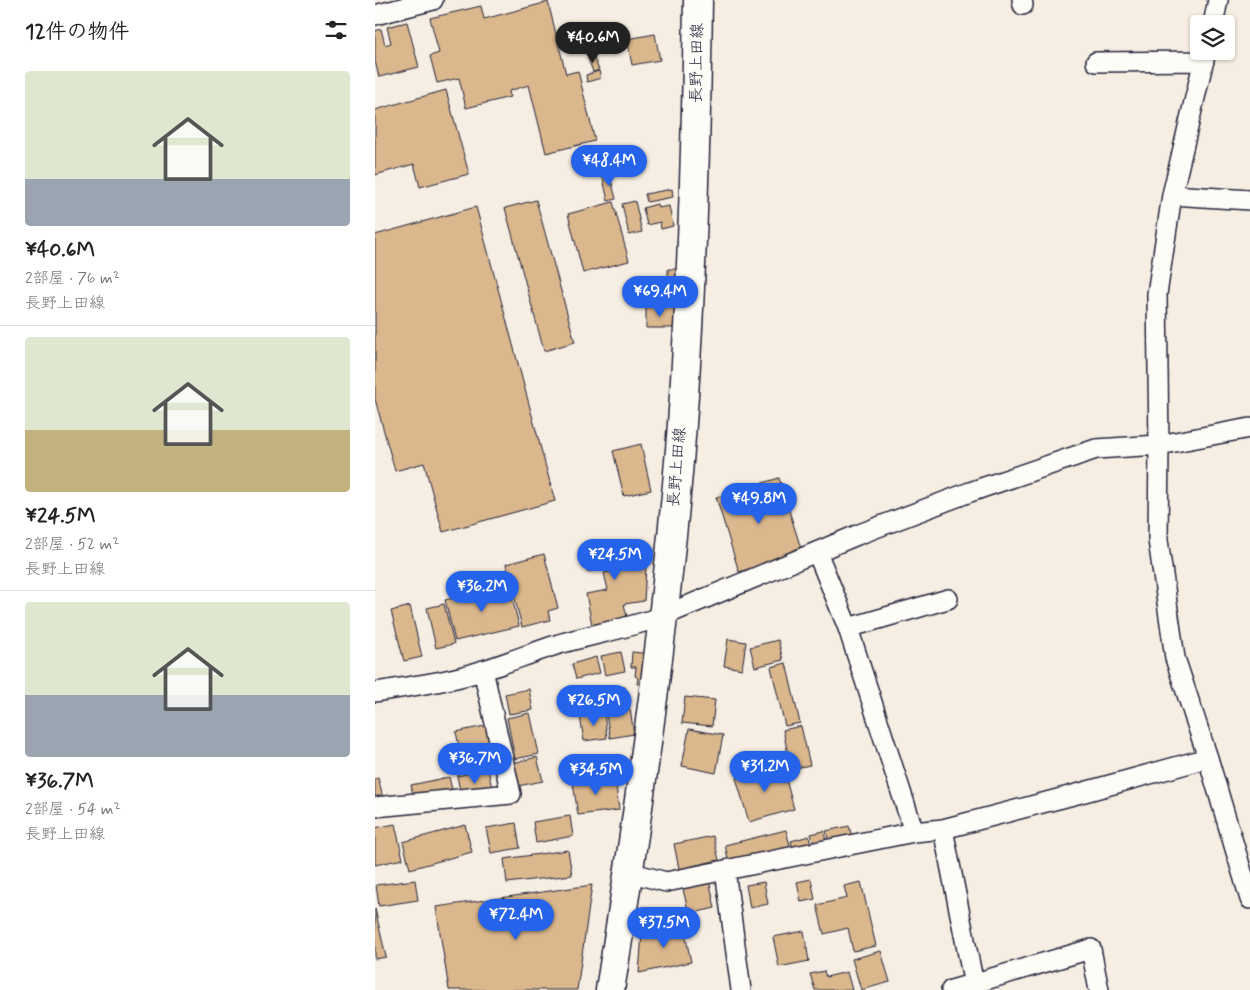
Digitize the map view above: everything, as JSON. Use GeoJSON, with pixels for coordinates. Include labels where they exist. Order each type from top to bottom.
{"type":"FeatureCollection","features":[{"type":"Feature","properties":{"kind":"main road","name":"長野上田線"},"geometry":{"type":"LineString","coordinates":[[610,990],[629,872],[663,616],[680,450],[695,162],[698,0]]}},
{"type":"Feature","properties":{"kind":"street"},"geometry":{"type":"LineString","coordinates":[[375,16],[433,0]]}},
{"type":"Feature","properties":{"kind":"street"},"geometry":{"type":"LineString","coordinates":[[1215,15],[1218,0]]}},
{"type":"Feature","properties":{"kind":"street"},"geometry":{"type":"LineString","coordinates":[[1096,62],[1190,57]]}},
{"type":"Feature","properties":{"kind":"street"},"geometry":{"type":"LineString","coordinates":[[1204,60],[1172,195],[1157,294],[1158,540],[1175,658],[1250,899]]}},
{"type":"Feature","properties":{"kind":"street"},"geometry":{"type":"LineString","coordinates":[[1172,195],[1250,200]]}},
{"type":"Feature","properties":{"kind":"street"},"geometry":{"type":"LineString","coordinates":[[375,692],[436,682],[483,670],[519,656],[562,643],[637,625],[970,492],[1096,449],[1159,445],[1250,428]]}},
{"type":"Feature","properties":{"kind":"street"},"geometry":{"type":"LineString","coordinates":[[817,552],[848,628],[914,832]]}},
{"type":"Feature","properties":{"kind":"street"},"geometry":{"type":"LineString","coordinates":[[848,628],[948,598]]}},
{"type":"Feature","properties":{"kind":"street"},"geometry":{"type":"LineString","coordinates":[[375,807],[511,794],[483,670]]}},
{"type":"Feature","properties":{"kind":"street"},"geometry":{"type":"LineString","coordinates":[[629,872],[666,882],[914,832],[943,829],[1207,758]]}},
{"type":"Feature","properties":{"kind":"street"},"geometry":{"type":"LineString","coordinates":[[943,829],[975,987]]}},
{"type":"Feature","properties":{"kind":"street"},"geometry":{"type":"LineString","coordinates":[[725,870],[741,990]]}},
{"type":"Feature","properties":{"kind":"street"},"geometry":{"type":"LineString","coordinates":[[951,990],[975,987],[1091,950],[1099,990]]}},
{"type":"Feature","properties":{"kind":"building"},"geometry":{"type":"Polygon","coordinates":[[[548,2],[566,74],[578,71],[595,141],[546,153],[529,85],[509,91],[510,97],[466,108],[459,78],[437,83],[430,56],[439,53],[430,18],[481,6],[484,19],[548,2]]]}},
{"type":"Feature","properties":{"kind":"building"},"geometry":{"type":"Polygon","coordinates":[[[407,22],[419,67],[379,77],[375,61],[375,31],[381,29],[385,45],[391,43],[387,27],[407,22]]]}},
{"type":"Feature","properties":{"kind":"building"},"geometry":{"type":"Polygon","coordinates":[[[655,34],[660,60],[632,65],[627,39],[655,34]]]}},
{"type":"Feature","properties":{"kind":"building"},"geometry":{"type":"Polygon","coordinates":[[[593,56],[599,70],[593,72],[588,58],[593,56]]]}},
{"type":"Feature","properties":{"kind":"building"},"geometry":{"type":"Polygon","coordinates":[[[599,71],[601,78],[587,82],[586,75],[599,71]]]}},
{"type":"Feature","properties":{"kind":"building"},"geometry":{"type":"Polygon","coordinates":[[[446,90],[469,174],[420,187],[414,164],[375,175],[375,110],[446,90]]]}},
{"type":"Feature","properties":{"kind":"building"},"geometry":{"type":"Polygon","coordinates":[[[609,172],[616,199],[608,201],[602,174],[609,172]]]}},
{"type":"Feature","properties":{"kind":"building"},"geometry":{"type":"Polygon","coordinates":[[[672,189],[673,197],[647,202],[645,194],[672,189]]]}},
{"type":"Feature","properties":{"kind":"building"},"geometry":{"type":"Polygon","coordinates":[[[536,200],[575,342],[544,351],[505,208],[536,200]]]}},
{"type":"Feature","properties":{"kind":"building"},"geometry":{"type":"Polygon","coordinates":[[[635,201],[642,232],[629,235],[622,204],[635,201]]]}},
{"type":"Feature","properties":{"kind":"building"},"geometry":{"type":"Polygon","coordinates":[[[613,202],[629,261],[583,273],[568,214],[613,202]]]}},
{"type":"Feature","properties":{"kind":"building"},"geometry":{"type":"Polygon","coordinates":[[[657,204],[658,208],[669,206],[673,226],[661,229],[660,222],[647,225],[643,208],[657,204]]]}},
{"type":"Feature","properties":{"kind":"building"},"geometry":{"type":"Polygon","coordinates":[[[476,207],[555,501],[443,532],[424,463],[395,471],[375,399],[375,235],[476,207]]]}},
{"type":"Feature","properties":{"kind":"building"},"geometry":{"type":"Polygon","coordinates":[[[668,269],[678,269],[678,290],[668,290],[668,269]]]}},
{"type":"Feature","properties":{"kind":"building"},"geometry":{"type":"Polygon","coordinates":[[[645,280],[664,280],[663,302],[644,302],[645,280]]]}},
{"type":"Feature","properties":{"kind":"building"},"geometry":{"type":"Polygon","coordinates":[[[646,307],[675,307],[675,328],[646,328],[646,307]]]}},
{"type":"Feature","properties":{"kind":"building"},"geometry":{"type":"Polygon","coordinates":[[[641,444],[651,490],[624,496],[613,451],[641,444]]]}},
{"type":"Feature","properties":{"kind":"building"},"geometry":{"type":"Polygon","coordinates":[[[779,478],[802,552],[739,572],[716,497],[779,478]]]}},
{"type":"Feature","properties":{"kind":"building"},"geometry":{"type":"Polygon","coordinates":[[[644,543],[645,554],[628,559],[630,567],[646,566],[644,601],[624,604],[627,617],[592,625],[586,594],[608,590],[604,573],[621,570],[619,558],[611,559],[611,567],[587,572],[584,545],[644,543]]]}},
{"type":"Feature","properties":{"kind":"building"},"geometry":{"type":"Polygon","coordinates":[[[544,554],[558,608],[548,611],[550,620],[522,627],[506,564],[544,554]]]}},
{"type":"Feature","properties":{"kind":"building"},"geometry":{"type":"Polygon","coordinates":[[[509,585],[519,626],[455,641],[445,600],[509,585]]]}},
{"type":"Feature","properties":{"kind":"building"},"geometry":{"type":"Polygon","coordinates":[[[444,604],[454,644],[436,648],[427,608],[444,604]]]}},
{"type":"Feature","properties":{"kind":"building"},"geometry":{"type":"Polygon","coordinates":[[[410,606],[422,657],[404,661],[391,611],[410,606]]]}},
{"type":"Feature","properties":{"kind":"building"},"geometry":{"type":"Polygon","coordinates":[[[728,639],[746,642],[742,669],[724,666],[728,639]]]}},
{"type":"Feature","properties":{"kind":"building"},"geometry":{"type":"Polygon","coordinates":[[[778,640],[783,660],[755,667],[750,647],[778,640]]]}},
{"type":"Feature","properties":{"kind":"building"},"geometry":{"type":"Polygon","coordinates":[[[621,652],[625,671],[605,675],[601,656],[621,652]]]}},
{"type":"Feature","properties":{"kind":"building"},"geometry":{"type":"Polygon","coordinates":[[[632,652],[652,654],[649,685],[637,684],[638,678],[635,676],[636,667],[631,667],[632,652]]]}},
{"type":"Feature","properties":{"kind":"building"},"geometry":{"type":"Polygon","coordinates":[[[596,657],[600,673],[576,679],[572,664],[596,657]]]}},
{"type":"Feature","properties":{"kind":"building"},"geometry":{"type":"Polygon","coordinates":[[[786,663],[800,723],[785,726],[771,667],[786,663]]]}},
{"type":"Feature","properties":{"kind":"building"},"geometry":{"type":"Polygon","coordinates":[[[625,687],[628,706],[602,711],[599,692],[625,687]]]}},
{"type":"Feature","properties":{"kind":"building"},"geometry":{"type":"Polygon","coordinates":[[[529,689],[533,710],[509,714],[505,694],[529,689]]]}},
{"type":"Feature","properties":{"kind":"building"},"geometry":{"type":"Polygon","coordinates":[[[685,697],[715,700],[712,726],[682,723],[685,697]]]}},
{"type":"Feature","properties":{"kind":"building"},"geometry":{"type":"Polygon","coordinates":[[[630,709],[634,734],[610,738],[606,713],[630,709]]]}},
{"type":"Feature","properties":{"kind":"building"},"geometry":{"type":"Polygon","coordinates":[[[604,712],[607,738],[584,741],[580,716],[604,712]]]}},
{"type":"Feature","properties":{"kind":"building"},"geometry":{"type":"Polygon","coordinates":[[[530,713],[539,754],[515,759],[507,718],[530,713]]]}},
{"type":"Feature","properties":{"kind":"building"},"geometry":{"type":"Polygon","coordinates":[[[489,725],[496,753],[462,761],[456,732],[489,725]]]}},
{"type":"Feature","properties":{"kind":"building"},"geometry":{"type":"Polygon","coordinates":[[[801,726],[810,765],[791,769],[783,730],[801,726]]]}},
{"type":"Feature","properties":{"kind":"building"},"geometry":{"type":"Polygon","coordinates":[[[689,729],[723,735],[716,773],[682,766],[689,729]]]}},
{"type":"Feature","properties":{"kind":"building"},"geometry":{"type":"Polygon","coordinates":[[[537,757],[543,781],[518,786],[513,763],[537,757]]]}},
{"type":"Feature","properties":{"kind":"building"},"geometry":{"type":"Polygon","coordinates":[[[782,765],[794,809],[749,822],[736,778],[782,765]]]}},
{"type":"Feature","properties":{"kind":"building"},"geometry":{"type":"Polygon","coordinates":[[[488,769],[493,794],[462,801],[457,776],[488,769]]]}},
{"type":"Feature","properties":{"kind":"building"},"geometry":{"type":"Polygon","coordinates":[[[449,777],[455,803],[416,812],[411,785],[449,777]]]}},
{"type":"Feature","properties":{"kind":"building"},"geometry":{"type":"Polygon","coordinates":[[[615,777],[619,810],[578,815],[573,783],[615,777]]]}},
{"type":"Feature","properties":{"kind":"building"},"geometry":{"type":"Polygon","coordinates":[[[378,778],[387,814],[375,817],[375,779],[378,778]]]}},
{"type":"Feature","properties":{"kind":"building"},"geometry":{"type":"Polygon","coordinates":[[[570,816],[573,836],[536,843],[533,822],[570,816]]]}},
{"type":"Feature","properties":{"kind":"building"},"geometry":{"type":"Polygon","coordinates":[[[516,823],[520,848],[491,853],[486,828],[516,823]]]}},
{"type":"Feature","properties":{"kind":"building"},"geometry":{"type":"Polygon","coordinates":[[[395,824],[403,859],[375,865],[375,828],[395,824]]]}},
{"type":"Feature","properties":{"kind":"building"},"geometry":{"type":"Polygon","coordinates":[[[465,825],[472,852],[410,869],[403,842],[465,825]]]}},
{"type":"Feature","properties":{"kind":"building"},"geometry":{"type":"Polygon","coordinates":[[[849,826],[852,837],[829,842],[826,831],[849,826]]]}},
{"type":"Feature","properties":{"kind":"building"},"geometry":{"type":"Polygon","coordinates":[[[786,830],[791,849],[729,864],[725,845],[786,830]]]}},
{"type":"Feature","properties":{"kind":"building"},"geometry":{"type":"Polygon","coordinates":[[[824,831],[826,842],[814,845],[811,834],[824,831]]]}},
{"type":"Feature","properties":{"kind":"building"},"geometry":{"type":"Polygon","coordinates":[[[713,836],[719,860],[679,869],[674,844],[713,836]]]}},
{"type":"Feature","properties":{"kind":"building"},"geometry":{"type":"Polygon","coordinates":[[[809,836],[811,845],[793,849],[791,841],[809,836]]]}},
{"type":"Feature","properties":{"kind":"building"},"geometry":{"type":"Polygon","coordinates":[[[568,850],[572,875],[507,883],[504,859],[568,850]]]}},
{"type":"Feature","properties":{"kind":"building"},"geometry":{"type":"Polygon","coordinates":[[[709,879],[715,908],[689,914],[682,885],[709,879]]]}},
{"type":"Feature","properties":{"kind":"building"},"geometry":{"type":"Polygon","coordinates":[[[811,879],[815,899],[801,902],[797,882],[811,879]]]}},
{"type":"Feature","properties":{"kind":"building"},"geometry":{"type":"Polygon","coordinates":[[[415,880],[418,900],[379,906],[376,885],[415,880]]]}},
{"type":"Feature","properties":{"kind":"building"},"geometry":{"type":"Polygon","coordinates":[[[764,882],[768,904],[750,908],[746,885],[764,882]]]}},
{"type":"Feature","properties":{"kind":"building"},"geometry":{"type":"Polygon","coordinates":[[[861,882],[876,946],[853,951],[848,928],[824,934],[817,905],[847,898],[844,886],[861,882]]]}},
{"type":"Feature","properties":{"kind":"building"},"geometry":{"type":"Polygon","coordinates":[[[592,885],[577,990],[449,990],[436,907],[592,885]]]}},
{"type":"Feature","properties":{"kind":"building"},"geometry":{"type":"Polygon","coordinates":[[[375,909],[386,957],[375,959],[375,909]]]}},
{"type":"Feature","properties":{"kind":"building"},"geometry":{"type":"Polygon","coordinates":[[[683,924],[691,962],[639,973],[642,933],[683,924]]]}},
{"type":"Feature","properties":{"kind":"building"},"geometry":{"type":"Polygon","coordinates":[[[804,931],[809,961],[779,967],[773,937],[804,931]]]}},
{"type":"Feature","properties":{"kind":"building"},"geometry":{"type":"Polygon","coordinates":[[[881,951],[890,982],[861,990],[852,959],[881,951]]]}},
{"type":"Feature","properties":{"kind":"building"},"geometry":{"type":"Polygon","coordinates":[[[824,971],[826,977],[847,972],[852,990],[815,990],[810,974],[824,971]]]}}]}
